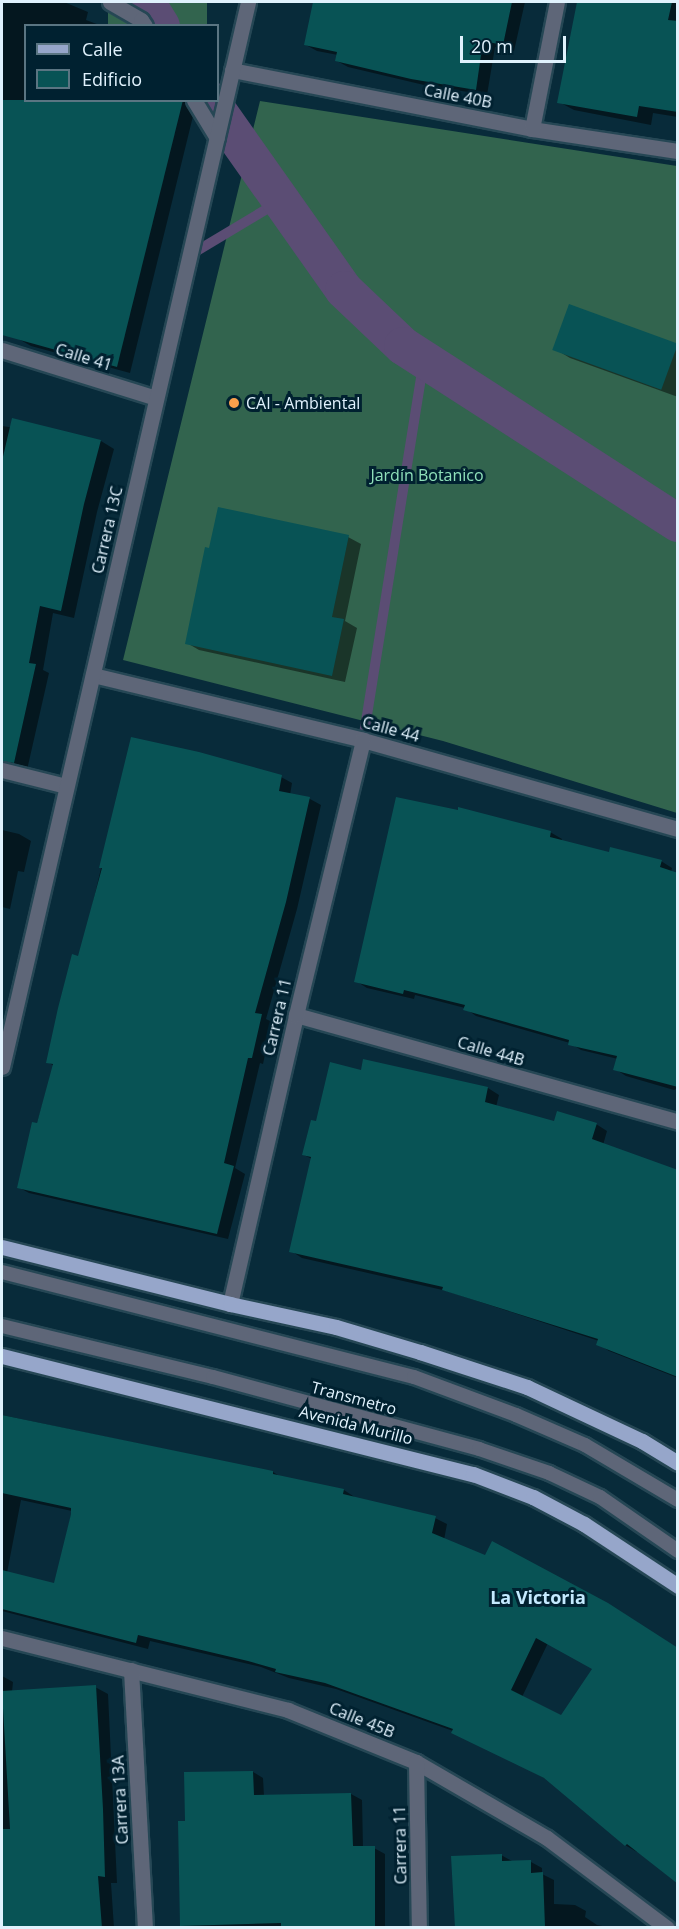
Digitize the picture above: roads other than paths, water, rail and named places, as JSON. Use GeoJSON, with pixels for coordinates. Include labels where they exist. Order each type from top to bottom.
{"type":"FeatureCollection","features":[{"type":"Feature","properties":{"kind":"main road"},"geometry":{"type":"LineString","coordinates":[[2,1247],[230,1304],[336,1327],[527,1388],[642,1442],[678,1463]]}},
{"type":"Feature","properties":{"kind":"main road","name":"Avenida Murillo"},"geometry":{"type":"LineString","coordinates":[[2,1356],[473,1474],[533,1497],[584,1524],[678,1586]]}},
{"type":"Feature","properties":{"kind":"street"},"geometry":{"type":"LineString","coordinates":[[110,2],[141,20],[144,24]]}},
{"type":"Feature","properties":{"kind":"street","name":"Carrera 13C"},"geometry":{"type":"LineString","coordinates":[[2,1067],[248,2]]}},
{"type":"Feature","properties":{"kind":"street"},"geometry":{"type":"LineString","coordinates":[[532,129],[557,2]]}},
{"type":"Feature","properties":{"kind":"street","name":"Calle 40B"},"geometry":{"type":"LineString","coordinates":[[232,70],[532,129],[678,151]]}},
{"type":"Feature","properties":{"kind":"street"},"geometry":{"type":"LineString","coordinates":[[195,102],[218,133]]}},
{"type":"Feature","properties":{"kind":"street","name":"Calle 41"},"geometry":{"type":"LineString","coordinates":[[2,351],[156,398]]}},
{"type":"Feature","properties":{"kind":"street","name":"Calle 44"},"geometry":{"type":"LineString","coordinates":[[93,675],[363,740],[678,829]]}},
{"type":"Feature","properties":{"kind":"street","name":"Carrera 11"},"geometry":{"type":"LineString","coordinates":[[230,1304],[296,1015],[363,740]]}},
{"type":"Feature","properties":{"kind":"street"},"geometry":{"type":"LineString","coordinates":[[2,770],[66,786]]}},
{"type":"Feature","properties":{"kind":"street","name":"Calle 44B"},"geometry":{"type":"LineString","coordinates":[[296,1015],[678,1122]]}},
{"type":"Feature","properties":{"kind":"street","name":"Calle 45B"},"geometry":{"type":"LineString","coordinates":[[2,1638],[288,1710],[416,1762],[547,1838],[667,1928]]}},
{"type":"Feature","properties":{"kind":"street","name":"Carrera 13A"},"geometry":{"type":"LineString","coordinates":[[131,1670],[145,1928]]}},
{"type":"Feature","properties":{"kind":"street","name":"Carrera 11"},"geometry":{"type":"LineString","coordinates":[[416,1762],[419,1928]]}},
{"type":"Feature","properties":{"kind":"lane"},"geometry":{"type":"LineString","coordinates":[[2,1272],[414,1377],[516,1415],[585,1445],[678,1500]]}},
{"type":"Feature","properties":{"kind":"lane","name":"Transmetro"},"geometry":{"type":"LineString","coordinates":[[2,1326],[213,1377],[489,1452],[549,1473],[600,1497],[678,1551]]}},
{"type":"Feature","properties":{"kind":"waterway"},"geometry":{"type":"LineString","coordinates":[[146,2],[160,24]]}},
{"type":"Feature","properties":{"kind":"waterway"},"geometry":{"type":"LineString","coordinates":[[211,102],[344,290],[403,346],[678,523]]}},
{"type":"Feature","properties":{"kind":"waterway"},"geometry":{"type":"LineString","coordinates":[[190,255],[282,200]]}},
{"type":"Feature","properties":{"kind":"waterway"},"geometry":{"type":"LineString","coordinates":[[363,740],[424,360]]}},
{"type":"Feature","properties":{"kind":"place","name":"CAI - Ambiental"},"geometry":{"type":"Point","coordinates":[234,403]}},
{"type":"Feature","properties":{"kind":"district","name":"La Victoria"},"geometry":{"type":"Point","coordinates":[538,1597]}},
{"type":"Feature","properties":{"kind":"park label","name":"Jardín Botanico"},"geometry":{"type":"Point","coordinates":[427,475]}}]}
